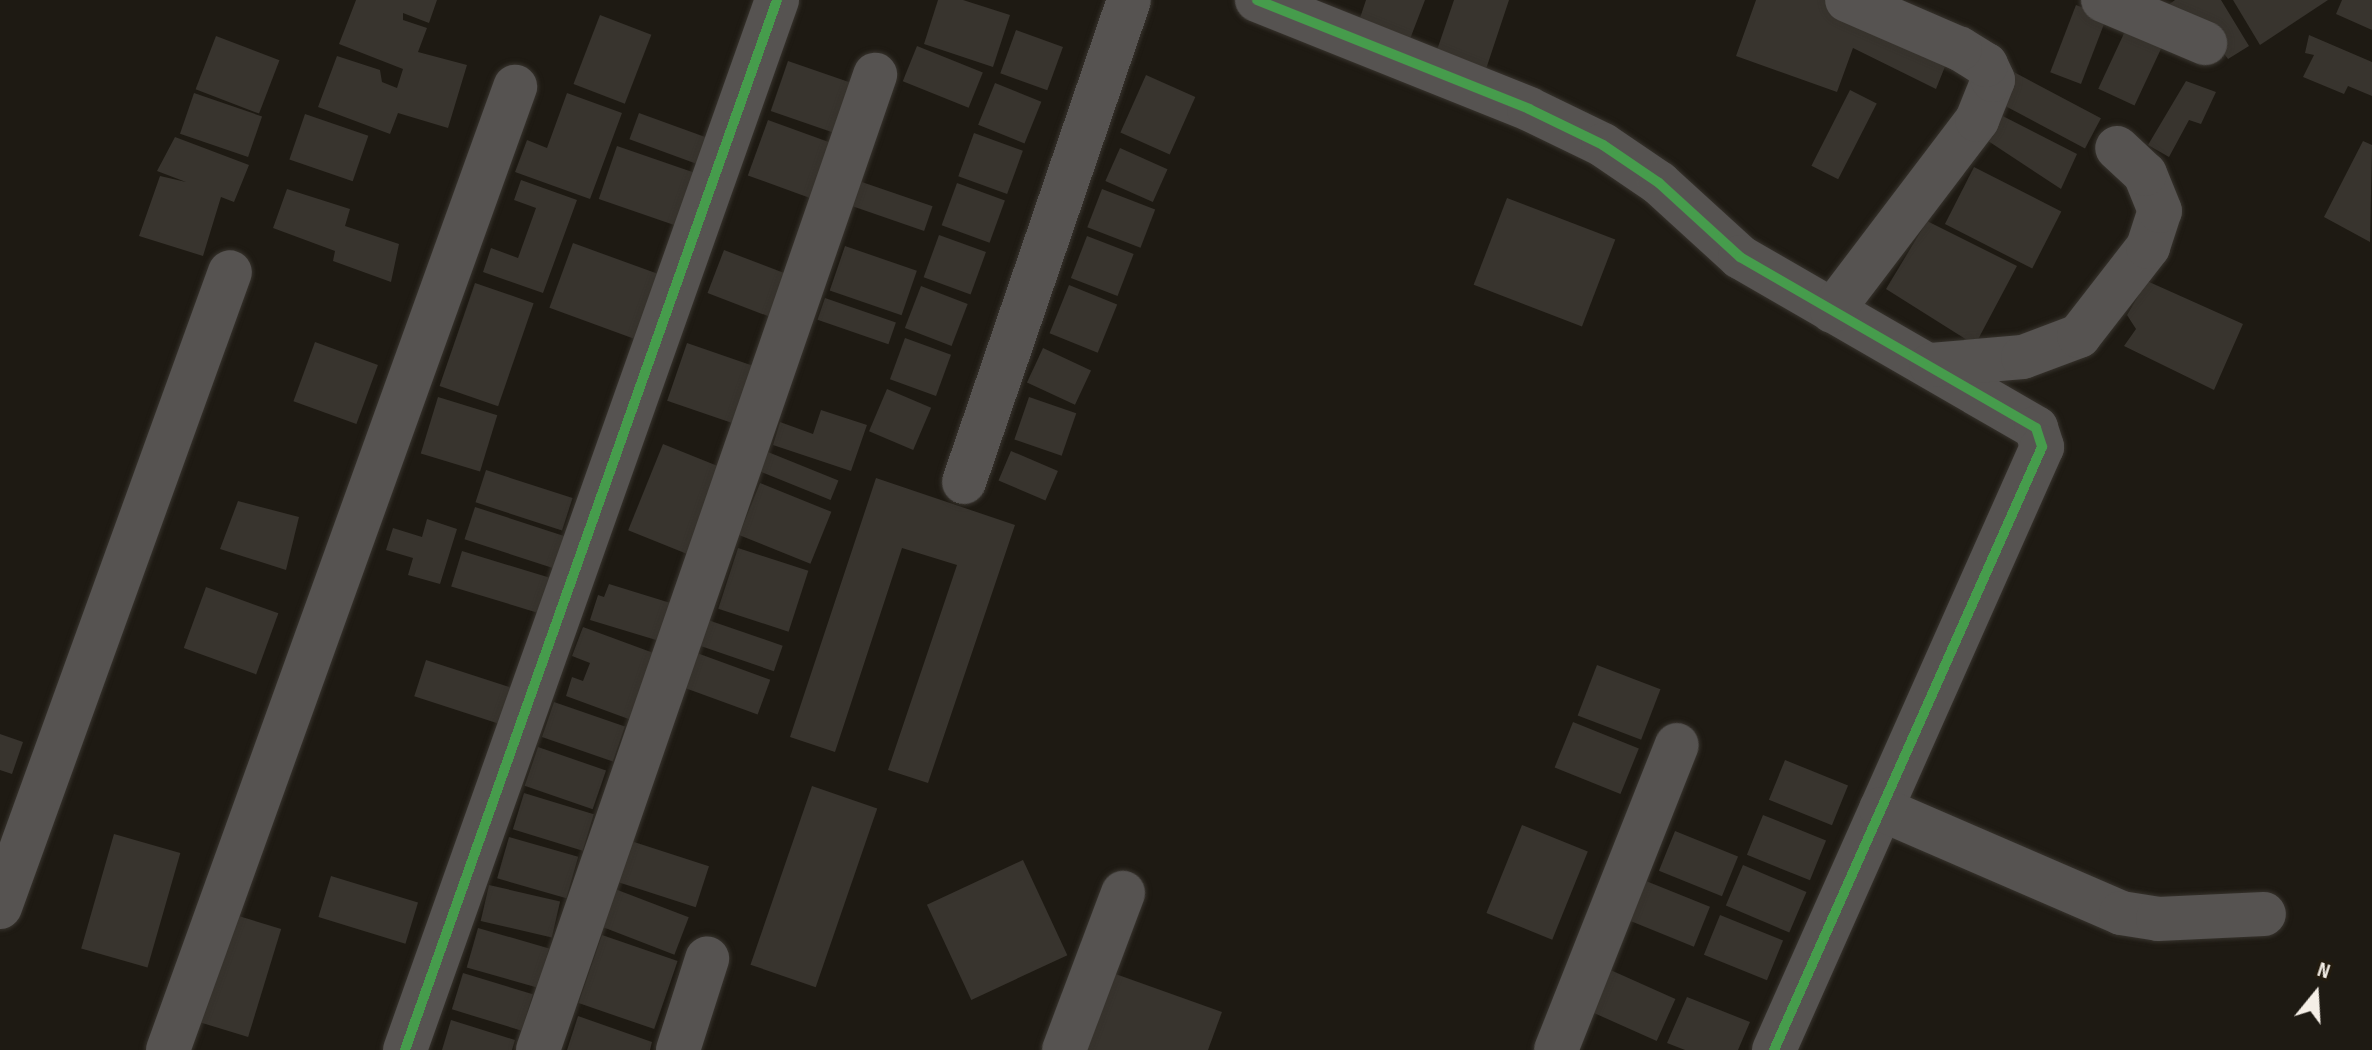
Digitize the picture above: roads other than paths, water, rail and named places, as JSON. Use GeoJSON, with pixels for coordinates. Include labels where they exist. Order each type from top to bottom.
{"type":"FeatureCollection","features":[{"type":"Feature","properties":{"kind":"street"},"geometry":{"type":"LineString","coordinates":[[405,1050],[777,0]]}},
{"type":"Feature","properties":{"kind":"street"},"geometry":{"type":"LineString","coordinates":[[964,482],[1129,0]]}},
{"type":"Feature","properties":{"kind":"street"},"geometry":{"type":"LineString","coordinates":[[1257,0],[1529,109],[1603,145],[1659,183],[1740,257],[2018,413],[2036,428],[2042,447],[1774,1050]]}},
{"type":"Feature","properties":{"kind":"street"},"geometry":{"type":"LineString","coordinates":[[1832,311],[1977,120],[1993,80],[1986,65],[1960,49],[1847,0]]}},
{"type":"Feature","properties":{"kind":"street"},"geometry":{"type":"LineString","coordinates":[[2103,0],[2205,43]]}},
{"type":"Feature","properties":{"kind":"street"},"geometry":{"type":"LineString","coordinates":[[538,1050],[875,75]]}},
{"type":"Feature","properties":{"kind":"street"},"geometry":{"type":"LineString","coordinates":[[168,1050],[515,87]]}},
{"type":"Feature","properties":{"kind":"street"},"geometry":{"type":"LineString","coordinates":[[1931,365],[2023,357],[2079,336],[2148,247],[2160,211],[2145,174],[2117,148]]}},
{"type":"Feature","properties":{"kind":"street"},"geometry":{"type":"LineString","coordinates":[[0,907],[230,272]]}},
{"type":"Feature","properties":{"kind":"street"},"geometry":{"type":"LineString","coordinates":[[1556,1050],[1677,745]]}},
{"type":"Feature","properties":{"kind":"street"},"geometry":{"type":"LineString","coordinates":[[1881,809],[2121,913],[2158,919],[2264,914]]}},
{"type":"Feature","properties":{"kind":"street"},"geometry":{"type":"LineString","coordinates":[[1064,1050],[1123,893]]}},
{"type":"Feature","properties":{"kind":"street"},"geometry":{"type":"LineString","coordinates":[[678,1050],[707,959]]}}]}
